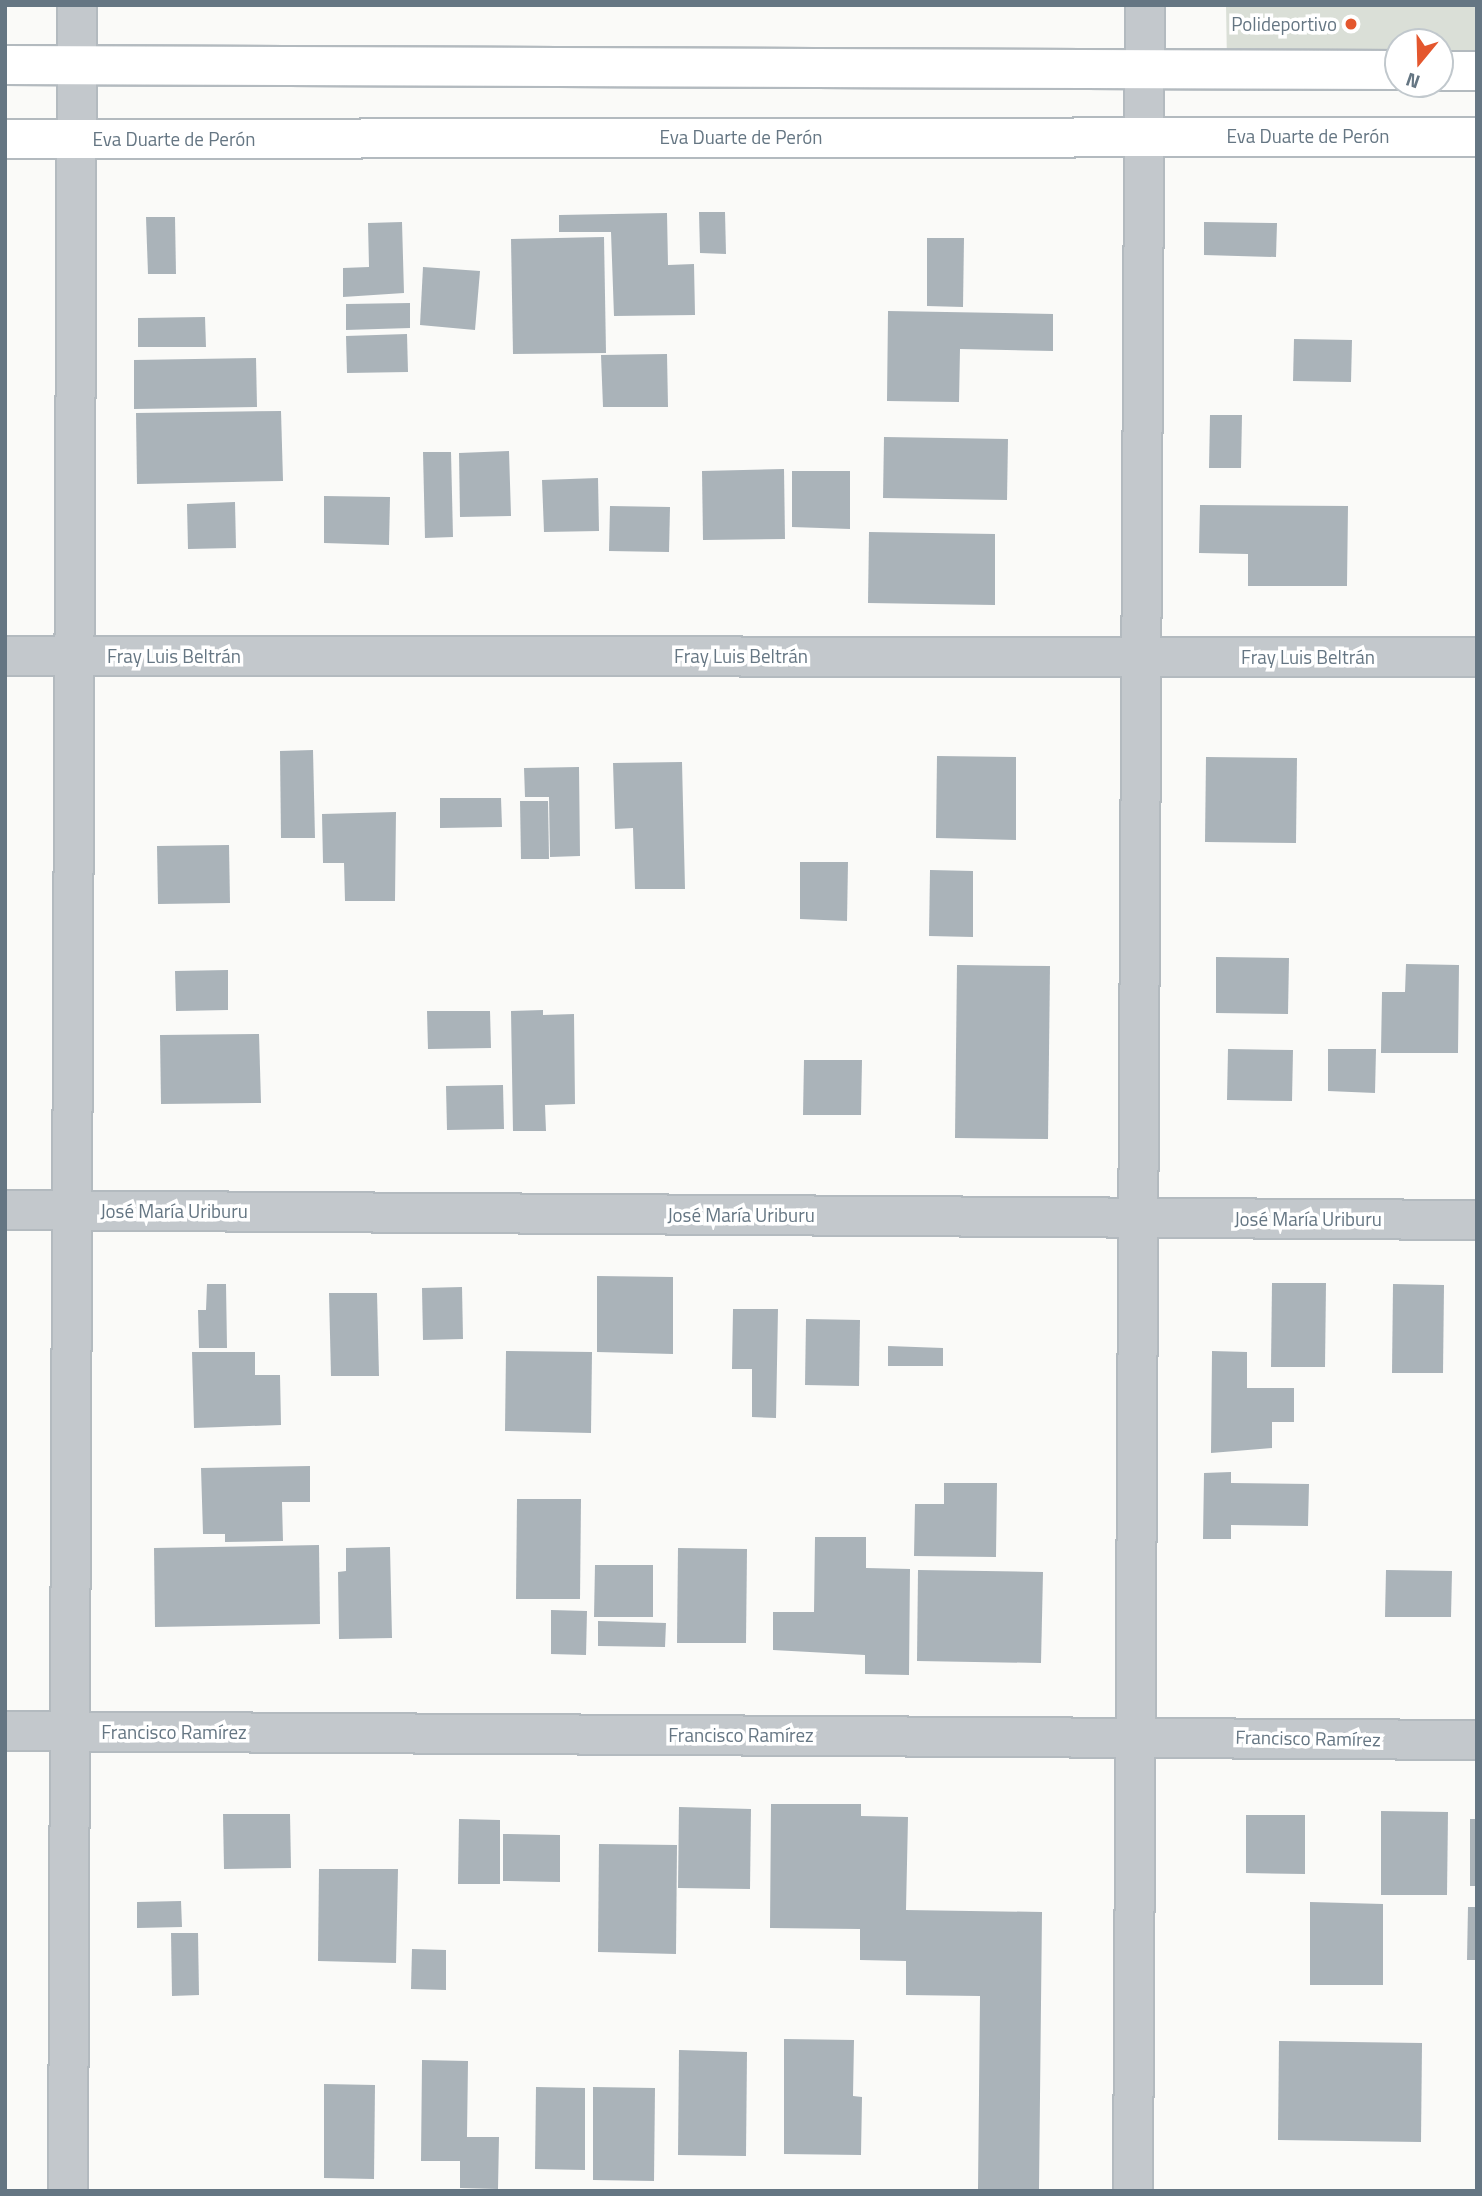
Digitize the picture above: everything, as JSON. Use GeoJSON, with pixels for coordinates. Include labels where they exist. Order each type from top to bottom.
{"type":"FeatureCollection","features":[{"type":"Feature","properties":{"kind":"street"},"geometry":{"type":"LineString","coordinates":[[68,2191],[77,5]]}},
{"type":"Feature","properties":{"kind":"street"},"geometry":{"type":"LineString","coordinates":[[1133,2191],[1145,5]]}},
{"type":"Feature","properties":{"kind":"street"},"geometry":{"type":"LineString","coordinates":[[5,65],[1384,70]]}},
{"type":"Feature","properties":{"kind":"street"},"geometry":{"type":"LineString","coordinates":[[1454,71],[1477,71]]}},
{"type":"Feature","properties":{"kind":"street","name":"Eva Duarte de Perón"},"geometry":{"type":"LineString","coordinates":[[5,139],[1145,135],[1477,137]]}},
{"type":"Feature","properties":{"kind":"street","name":"Fray Luis Beltrán"},"geometry":{"type":"LineString","coordinates":[[5,656],[1477,657]]}},
{"type":"Feature","properties":{"kind":"street","name":"José María Uriburu"},"geometry":{"type":"LineString","coordinates":[[5,1210],[1477,1220]]}},
{"type":"Feature","properties":{"kind":"street","name":"Francisco Ramírez"},"geometry":{"type":"LineString","coordinates":[[5,1731],[1477,1740]]}},
{"type":"Feature","properties":{"kind":"shaded area","name":"Polideportivo"},"geometry":{"type":"Polygon","coordinates":[[[1226,5],[1477,5],[1477,60],[1454,61],[1454,28],[1384,28],[1384,61],[1227,63],[1226,5]]]}},
{"type":"Feature","properties":{"kind":"building"},"geometry":{"type":"Polygon","coordinates":[[[699,212],[725,212],[726,254],[700,253],[699,212]]]}},
{"type":"Feature","properties":{"kind":"building"},"geometry":{"type":"Polygon","coordinates":[[[667,213],[668,265],[694,264],[695,315],[614,316],[611,232],[559,232],[559,215],[667,213]]]}},
{"type":"Feature","properties":{"kind":"building"},"geometry":{"type":"Polygon","coordinates":[[[146,217],[175,217],[176,274],[148,274],[146,217]]]}},
{"type":"Feature","properties":{"kind":"building"},"geometry":{"type":"Polygon","coordinates":[[[402,222],[404,293],[343,297],[343,268],[369,267],[368,223],[402,222]]]}},
{"type":"Feature","properties":{"kind":"building"},"geometry":{"type":"Polygon","coordinates":[[[1204,222],[1277,223],[1276,257],[1204,255],[1204,222]]]}},
{"type":"Feature","properties":{"kind":"building"},"geometry":{"type":"Polygon","coordinates":[[[604,237],[606,353],[513,354],[511,239],[604,237]]]}},
{"type":"Feature","properties":{"kind":"building"},"geometry":{"type":"Polygon","coordinates":[[[927,238],[964,238],[963,307],[927,306],[927,238]]]}},
{"type":"Feature","properties":{"kind":"building"},"geometry":{"type":"Polygon","coordinates":[[[423,267],[480,271],[475,330],[420,325],[423,267]]]}},
{"type":"Feature","properties":{"kind":"building"},"geometry":{"type":"Polygon","coordinates":[[[410,303],[410,328],[346,330],[346,304],[410,303]]]}},
{"type":"Feature","properties":{"kind":"building"},"geometry":{"type":"Polygon","coordinates":[[[888,311],[1053,314],[1053,351],[960,349],[959,402],[887,401],[888,311]]]}},
{"type":"Feature","properties":{"kind":"building"},"geometry":{"type":"Polygon","coordinates":[[[205,317],[206,347],[138,347],[138,318],[205,317]]]}},
{"type":"Feature","properties":{"kind":"building"},"geometry":{"type":"Polygon","coordinates":[[[407,334],[408,372],[347,373],[346,336],[407,334]]]}},
{"type":"Feature","properties":{"kind":"building"},"geometry":{"type":"Polygon","coordinates":[[[1294,339],[1352,340],[1351,382],[1293,381],[1294,339]]]}},
{"type":"Feature","properties":{"kind":"building"},"geometry":{"type":"Polygon","coordinates":[[[667,354],[668,407],[603,407],[601,355],[667,354]]]}},
{"type":"Feature","properties":{"kind":"building"},"geometry":{"type":"Polygon","coordinates":[[[256,358],[257,407],[134,409],[134,360],[256,358]]]}},
{"type":"Feature","properties":{"kind":"building"},"geometry":{"type":"Polygon","coordinates":[[[281,411],[283,481],[137,484],[136,413],[281,411]]]}},
{"type":"Feature","properties":{"kind":"building"},"geometry":{"type":"Polygon","coordinates":[[[1210,415],[1242,415],[1241,468],[1209,468],[1210,415]]]}},
{"type":"Feature","properties":{"kind":"building"},"geometry":{"type":"Polygon","coordinates":[[[884,437],[1008,439],[1007,500],[883,498],[884,437]]]}},
{"type":"Feature","properties":{"kind":"building"},"geometry":{"type":"Polygon","coordinates":[[[509,451],[511,516],[460,517],[459,453],[509,451]]]}},
{"type":"Feature","properties":{"kind":"building"},"geometry":{"type":"Polygon","coordinates":[[[423,452],[451,452],[453,537],[425,538],[423,452]]]}},
{"type":"Feature","properties":{"kind":"building"},"geometry":{"type":"Polygon","coordinates":[[[784,469],[785,539],[703,540],[702,471],[784,469]]]}},
{"type":"Feature","properties":{"kind":"building"},"geometry":{"type":"Polygon","coordinates":[[[792,471],[850,471],[850,529],[792,527],[792,471]]]}},
{"type":"Feature","properties":{"kind":"building"},"geometry":{"type":"Polygon","coordinates":[[[598,478],[599,531],[544,532],[542,480],[598,478]]]}},
{"type":"Feature","properties":{"kind":"building"},"geometry":{"type":"Polygon","coordinates":[[[324,496],[390,497],[389,545],[324,543],[324,496]]]}},
{"type":"Feature","properties":{"kind":"building"},"geometry":{"type":"Polygon","coordinates":[[[235,502],[236,548],[188,549],[187,504],[235,502]]]}},
{"type":"Feature","properties":{"kind":"building"},"geometry":{"type":"Polygon","coordinates":[[[1200,505],[1348,506],[1347,586],[1248,586],[1248,554],[1199,553],[1200,505]]]}},
{"type":"Feature","properties":{"kind":"building"},"geometry":{"type":"Polygon","coordinates":[[[610,506],[670,507],[669,552],[609,551],[610,506]]]}},
{"type":"Feature","properties":{"kind":"building"},"geometry":{"type":"Polygon","coordinates":[[[869,532],[995,534],[995,605],[868,603],[869,532]]]}},
{"type":"Feature","properties":{"kind":"building"},"geometry":{"type":"Polygon","coordinates":[[[313,750],[315,838],[281,838],[280,751],[313,750]]]}},
{"type":"Feature","properties":{"kind":"building"},"geometry":{"type":"Polygon","coordinates":[[[937,756],[1016,757],[1016,840],[936,838],[937,756]]]}},
{"type":"Feature","properties":{"kind":"building"},"geometry":{"type":"Polygon","coordinates":[[[1206,757],[1297,758],[1296,843],[1205,842],[1206,757]]]}},
{"type":"Feature","properties":{"kind":"building"},"geometry":{"type":"Polygon","coordinates":[[[682,762],[685,889],[635,889],[633,828],[615,829],[613,763],[682,762]]]}},
{"type":"Feature","properties":{"kind":"building"},"geometry":{"type":"Polygon","coordinates":[[[579,767],[580,856],[550,857],[549,797],[525,797],[524,768],[579,767]]]}},
{"type":"Feature","properties":{"kind":"building"},"geometry":{"type":"Polygon","coordinates":[[[440,798],[501,798],[502,827],[440,828],[440,798]]]}},
{"type":"Feature","properties":{"kind":"building"},"geometry":{"type":"Polygon","coordinates":[[[520,801],[548,801],[549,859],[521,859],[520,801]]]}},
{"type":"Feature","properties":{"kind":"building"},"geometry":{"type":"Polygon","coordinates":[[[396,812],[395,901],[345,901],[344,863],[323,863],[322,814],[396,812]]]}},
{"type":"Feature","properties":{"kind":"building"},"geometry":{"type":"Polygon","coordinates":[[[229,845],[230,903],[158,904],[157,846],[229,845]]]}},
{"type":"Feature","properties":{"kind":"building"},"geometry":{"type":"Polygon","coordinates":[[[800,862],[848,862],[847,921],[800,919],[800,862]]]}},
{"type":"Feature","properties":{"kind":"building"},"geometry":{"type":"Polygon","coordinates":[[[930,870],[973,871],[973,937],[929,936],[930,870]]]}},
{"type":"Feature","properties":{"kind":"building"},"geometry":{"type":"Polygon","coordinates":[[[1216,957],[1289,958],[1288,1014],[1216,1013],[1216,957]]]}},
{"type":"Feature","properties":{"kind":"building"},"geometry":{"type":"Polygon","coordinates":[[[1406,964],[1459,965],[1458,1053],[1381,1053],[1382,992],[1405,992],[1406,964]]]}},
{"type":"Feature","properties":{"kind":"building"},"geometry":{"type":"Polygon","coordinates":[[[957,965],[1050,966],[1048,1139],[955,1138],[957,965]]]}},
{"type":"Feature","properties":{"kind":"building"},"geometry":{"type":"Polygon","coordinates":[[[228,970],[228,1010],[176,1011],[175,971],[228,970]]]}},
{"type":"Feature","properties":{"kind":"building"},"geometry":{"type":"Polygon","coordinates":[[[543,1010],[543,1015],[574,1014],[575,1104],[545,1105],[546,1131],[513,1131],[511,1011],[543,1010]]]}},
{"type":"Feature","properties":{"kind":"building"},"geometry":{"type":"Polygon","coordinates":[[[427,1011],[490,1011],[491,1048],[428,1049],[427,1011]]]}},
{"type":"Feature","properties":{"kind":"building"},"geometry":{"type":"Polygon","coordinates":[[[259,1034],[261,1103],[161,1104],[160,1035],[259,1034]]]}},
{"type":"Feature","properties":{"kind":"building"},"geometry":{"type":"Polygon","coordinates":[[[1228,1049],[1293,1050],[1292,1101],[1227,1100],[1228,1049]]]}},
{"type":"Feature","properties":{"kind":"building"},"geometry":{"type":"Polygon","coordinates":[[[1328,1049],[1376,1049],[1375,1093],[1328,1091],[1328,1049]]]}},
{"type":"Feature","properties":{"kind":"building"},"geometry":{"type":"Polygon","coordinates":[[[804,1060],[862,1060],[861,1115],[803,1115],[804,1060]]]}},
{"type":"Feature","properties":{"kind":"building"},"geometry":{"type":"Polygon","coordinates":[[[503,1085],[504,1129],[447,1130],[446,1086],[503,1085]]]}},
{"type":"Feature","properties":{"kind":"building"},"geometry":{"type":"Polygon","coordinates":[[[597,1276],[673,1277],[673,1354],[597,1352],[597,1276]]]}},
{"type":"Feature","properties":{"kind":"building"},"geometry":{"type":"Polygon","coordinates":[[[1272,1283],[1326,1283],[1325,1367],[1271,1367],[1272,1283]]]}},
{"type":"Feature","properties":{"kind":"building"},"geometry":{"type":"Polygon","coordinates":[[[207,1284],[226,1284],[227,1348],[199,1348],[198,1310],[206,1310],[207,1284]]]}},
{"type":"Feature","properties":{"kind":"building"},"geometry":{"type":"Polygon","coordinates":[[[1393,1284],[1444,1285],[1443,1373],[1392,1373],[1393,1284]]]}},
{"type":"Feature","properties":{"kind":"building"},"geometry":{"type":"Polygon","coordinates":[[[462,1287],[463,1339],[423,1340],[422,1288],[462,1287]]]}},
{"type":"Feature","properties":{"kind":"building"},"geometry":{"type":"Polygon","coordinates":[[[329,1293],[377,1293],[379,1376],[331,1376],[329,1293]]]}},
{"type":"Feature","properties":{"kind":"building"},"geometry":{"type":"Polygon","coordinates":[[[733,1309],[778,1309],[776,1418],[752,1417],[752,1369],[732,1369],[733,1309]]]}},
{"type":"Feature","properties":{"kind":"building"},"geometry":{"type":"Polygon","coordinates":[[[806,1319],[860,1320],[859,1386],[805,1385],[806,1319]]]}},
{"type":"Feature","properties":{"kind":"building"},"geometry":{"type":"Polygon","coordinates":[[[888,1346],[943,1348],[943,1366],[888,1366],[888,1346]]]}},
{"type":"Feature","properties":{"kind":"building"},"geometry":{"type":"Polygon","coordinates":[[[506,1351],[592,1352],[591,1433],[505,1431],[506,1351]]]}},
{"type":"Feature","properties":{"kind":"building"},"geometry":{"type":"Polygon","coordinates":[[[1212,1351],[1247,1352],[1247,1388],[1294,1388],[1294,1422],[1272,1422],[1272,1448],[1211,1453],[1212,1351]]]}},
{"type":"Feature","properties":{"kind":"building"},"geometry":{"type":"Polygon","coordinates":[[[192,1352],[255,1352],[255,1375],[280,1375],[281,1425],[194,1428],[192,1352]]]}},
{"type":"Feature","properties":{"kind":"building"},"geometry":{"type":"Polygon","coordinates":[[[310,1466],[310,1502],[282,1502],[283,1541],[225,1542],[225,1534],[203,1534],[201,1468],[310,1466]]]}},
{"type":"Feature","properties":{"kind":"building"},"geometry":{"type":"Polygon","coordinates":[[[1231,1472],[1231,1483],[1309,1484],[1308,1526],[1231,1525],[1231,1539],[1203,1539],[1204,1473],[1231,1472]]]}},
{"type":"Feature","properties":{"kind":"building"},"geometry":{"type":"Polygon","coordinates":[[[944,1483],[997,1483],[996,1557],[914,1556],[915,1504],[944,1504],[944,1483]]]}},
{"type":"Feature","properties":{"kind":"building"},"geometry":{"type":"Polygon","coordinates":[[[517,1499],[581,1499],[580,1599],[516,1599],[517,1499]]]}},
{"type":"Feature","properties":{"kind":"building"},"geometry":{"type":"Polygon","coordinates":[[[815,1537],[866,1537],[866,1568],[910,1569],[909,1675],[865,1674],[865,1655],[773,1650],[773,1612],[814,1612],[815,1537]]]}},
{"type":"Feature","properties":{"kind":"building"},"geometry":{"type":"Polygon","coordinates":[[[319,1545],[320,1624],[155,1627],[154,1548],[319,1545]]]}},
{"type":"Feature","properties":{"kind":"building"},"geometry":{"type":"Polygon","coordinates":[[[390,1547],[392,1638],[339,1639],[338,1572],[346,1571],[346,1548],[390,1547]]]}},
{"type":"Feature","properties":{"kind":"building"},"geometry":{"type":"Polygon","coordinates":[[[678,1548],[747,1549],[746,1643],[677,1643],[678,1548]]]}},
{"type":"Feature","properties":{"kind":"building"},"geometry":{"type":"Polygon","coordinates":[[[595,1565],[653,1565],[653,1617],[594,1617],[595,1565]]]}},
{"type":"Feature","properties":{"kind":"building"},"geometry":{"type":"Polygon","coordinates":[[[918,1570],[1043,1572],[1041,1663],[917,1661],[918,1570]]]}},
{"type":"Feature","properties":{"kind":"building"},"geometry":{"type":"Polygon","coordinates":[[[1386,1570],[1452,1571],[1451,1617],[1385,1617],[1386,1570]]]}},
{"type":"Feature","properties":{"kind":"building"},"geometry":{"type":"Polygon","coordinates":[[[551,1610],[587,1611],[586,1655],[551,1654],[551,1610]]]}},
{"type":"Feature","properties":{"kind":"building"},"geometry":{"type":"Polygon","coordinates":[[[598,1621],[666,1623],[665,1647],[598,1646],[598,1621]]]}},
{"type":"Feature","properties":{"kind":"building"},"geometry":{"type":"Polygon","coordinates":[[[771,1804],[861,1804],[861,1816],[908,1817],[906,1910],[1042,1912],[1039,2189],[978,2189],[980,1996],[906,1995],[906,1961],[860,1960],[860,1929],[770,1928],[771,1804]]]}},
{"type":"Feature","properties":{"kind":"building"},"geometry":{"type":"Polygon","coordinates":[[[679,1807],[751,1809],[750,1889],[678,1888],[679,1807]]]}},
{"type":"Feature","properties":{"kind":"building"},"geometry":{"type":"Polygon","coordinates":[[[1381,1811],[1448,1812],[1447,1895],[1381,1895],[1381,1811]]]}},
{"type":"Feature","properties":{"kind":"building"},"geometry":{"type":"Polygon","coordinates":[[[223,1814],[290,1814],[291,1868],[224,1869],[223,1814]]]}},
{"type":"Feature","properties":{"kind":"building"},"geometry":{"type":"Polygon","coordinates":[[[1246,1815],[1305,1815],[1305,1874],[1246,1873],[1246,1815]]]}},
{"type":"Feature","properties":{"kind":"building"},"geometry":{"type":"Polygon","coordinates":[[[459,1819],[500,1820],[500,1884],[458,1884],[459,1819]]]}},
{"type":"Feature","properties":{"kind":"building"},"geometry":{"type":"Polygon","coordinates":[[[1470,1819],[1477,1819],[1477,1886],[1470,1886],[1470,1819]]]}},
{"type":"Feature","properties":{"kind":"building"},"geometry":{"type":"Polygon","coordinates":[[[503,1834],[560,1835],[560,1882],[503,1881],[503,1834]]]}},
{"type":"Feature","properties":{"kind":"building"},"geometry":{"type":"Polygon","coordinates":[[[599,1844],[677,1845],[676,1954],[598,1952],[599,1844]]]}},
{"type":"Feature","properties":{"kind":"building"},"geometry":{"type":"Polygon","coordinates":[[[319,1869],[398,1869],[396,1963],[318,1961],[319,1869]]]}},
{"type":"Feature","properties":{"kind":"building"},"geometry":{"type":"Polygon","coordinates":[[[181,1901],[182,1927],[137,1928],[137,1902],[181,1901]]]}},
{"type":"Feature","properties":{"kind":"building"},"geometry":{"type":"Polygon","coordinates":[[[1310,1902],[1383,1904],[1383,1985],[1310,1985],[1310,1902]]]}},
{"type":"Feature","properties":{"kind":"building"},"geometry":{"type":"Polygon","coordinates":[[[1468,1907],[1477,1907],[1477,1960],[1467,1960],[1468,1907]]]}},
{"type":"Feature","properties":{"kind":"building"},"geometry":{"type":"Polygon","coordinates":[[[171,1933],[198,1933],[199,1995],[172,1996],[171,1933]]]}},
{"type":"Feature","properties":{"kind":"building"},"geometry":{"type":"Polygon","coordinates":[[[412,1949],[446,1950],[446,1990],[411,1989],[412,1949]]]}},
{"type":"Feature","properties":{"kind":"building"},"geometry":{"type":"Polygon","coordinates":[[[784,2039],[854,2040],[853,2096],[862,2097],[861,2155],[784,2154],[784,2039]]]}},
{"type":"Feature","properties":{"kind":"building"},"geometry":{"type":"Polygon","coordinates":[[[1279,2041],[1422,2043],[1421,2142],[1278,2140],[1279,2041]]]}},
{"type":"Feature","properties":{"kind":"building"},"geometry":{"type":"Polygon","coordinates":[[[679,2050],[747,2052],[746,2156],[678,2155],[679,2050]]]}},
{"type":"Feature","properties":{"kind":"building"},"geometry":{"type":"Polygon","coordinates":[[[422,2060],[468,2061],[467,2137],[499,2137],[498,2189],[460,2188],[460,2161],[421,2161],[422,2060]]]}},
{"type":"Feature","properties":{"kind":"building"},"geometry":{"type":"Polygon","coordinates":[[[324,2084],[375,2085],[374,2179],[324,2178],[324,2084]]]}},
{"type":"Feature","properties":{"kind":"building"},"geometry":{"type":"Polygon","coordinates":[[[536,2087],[585,2088],[585,2170],[535,2169],[536,2087]]]}},
{"type":"Feature","properties":{"kind":"building"},"geometry":{"type":"Polygon","coordinates":[[[593,2087],[655,2088],[654,2181],[593,2180],[593,2087]]]}},
{"type":"Feature","properties":{"kind":"place","name":"Polideportivo"},"geometry":{"type":"Point","coordinates":[1351,24]}}]}
